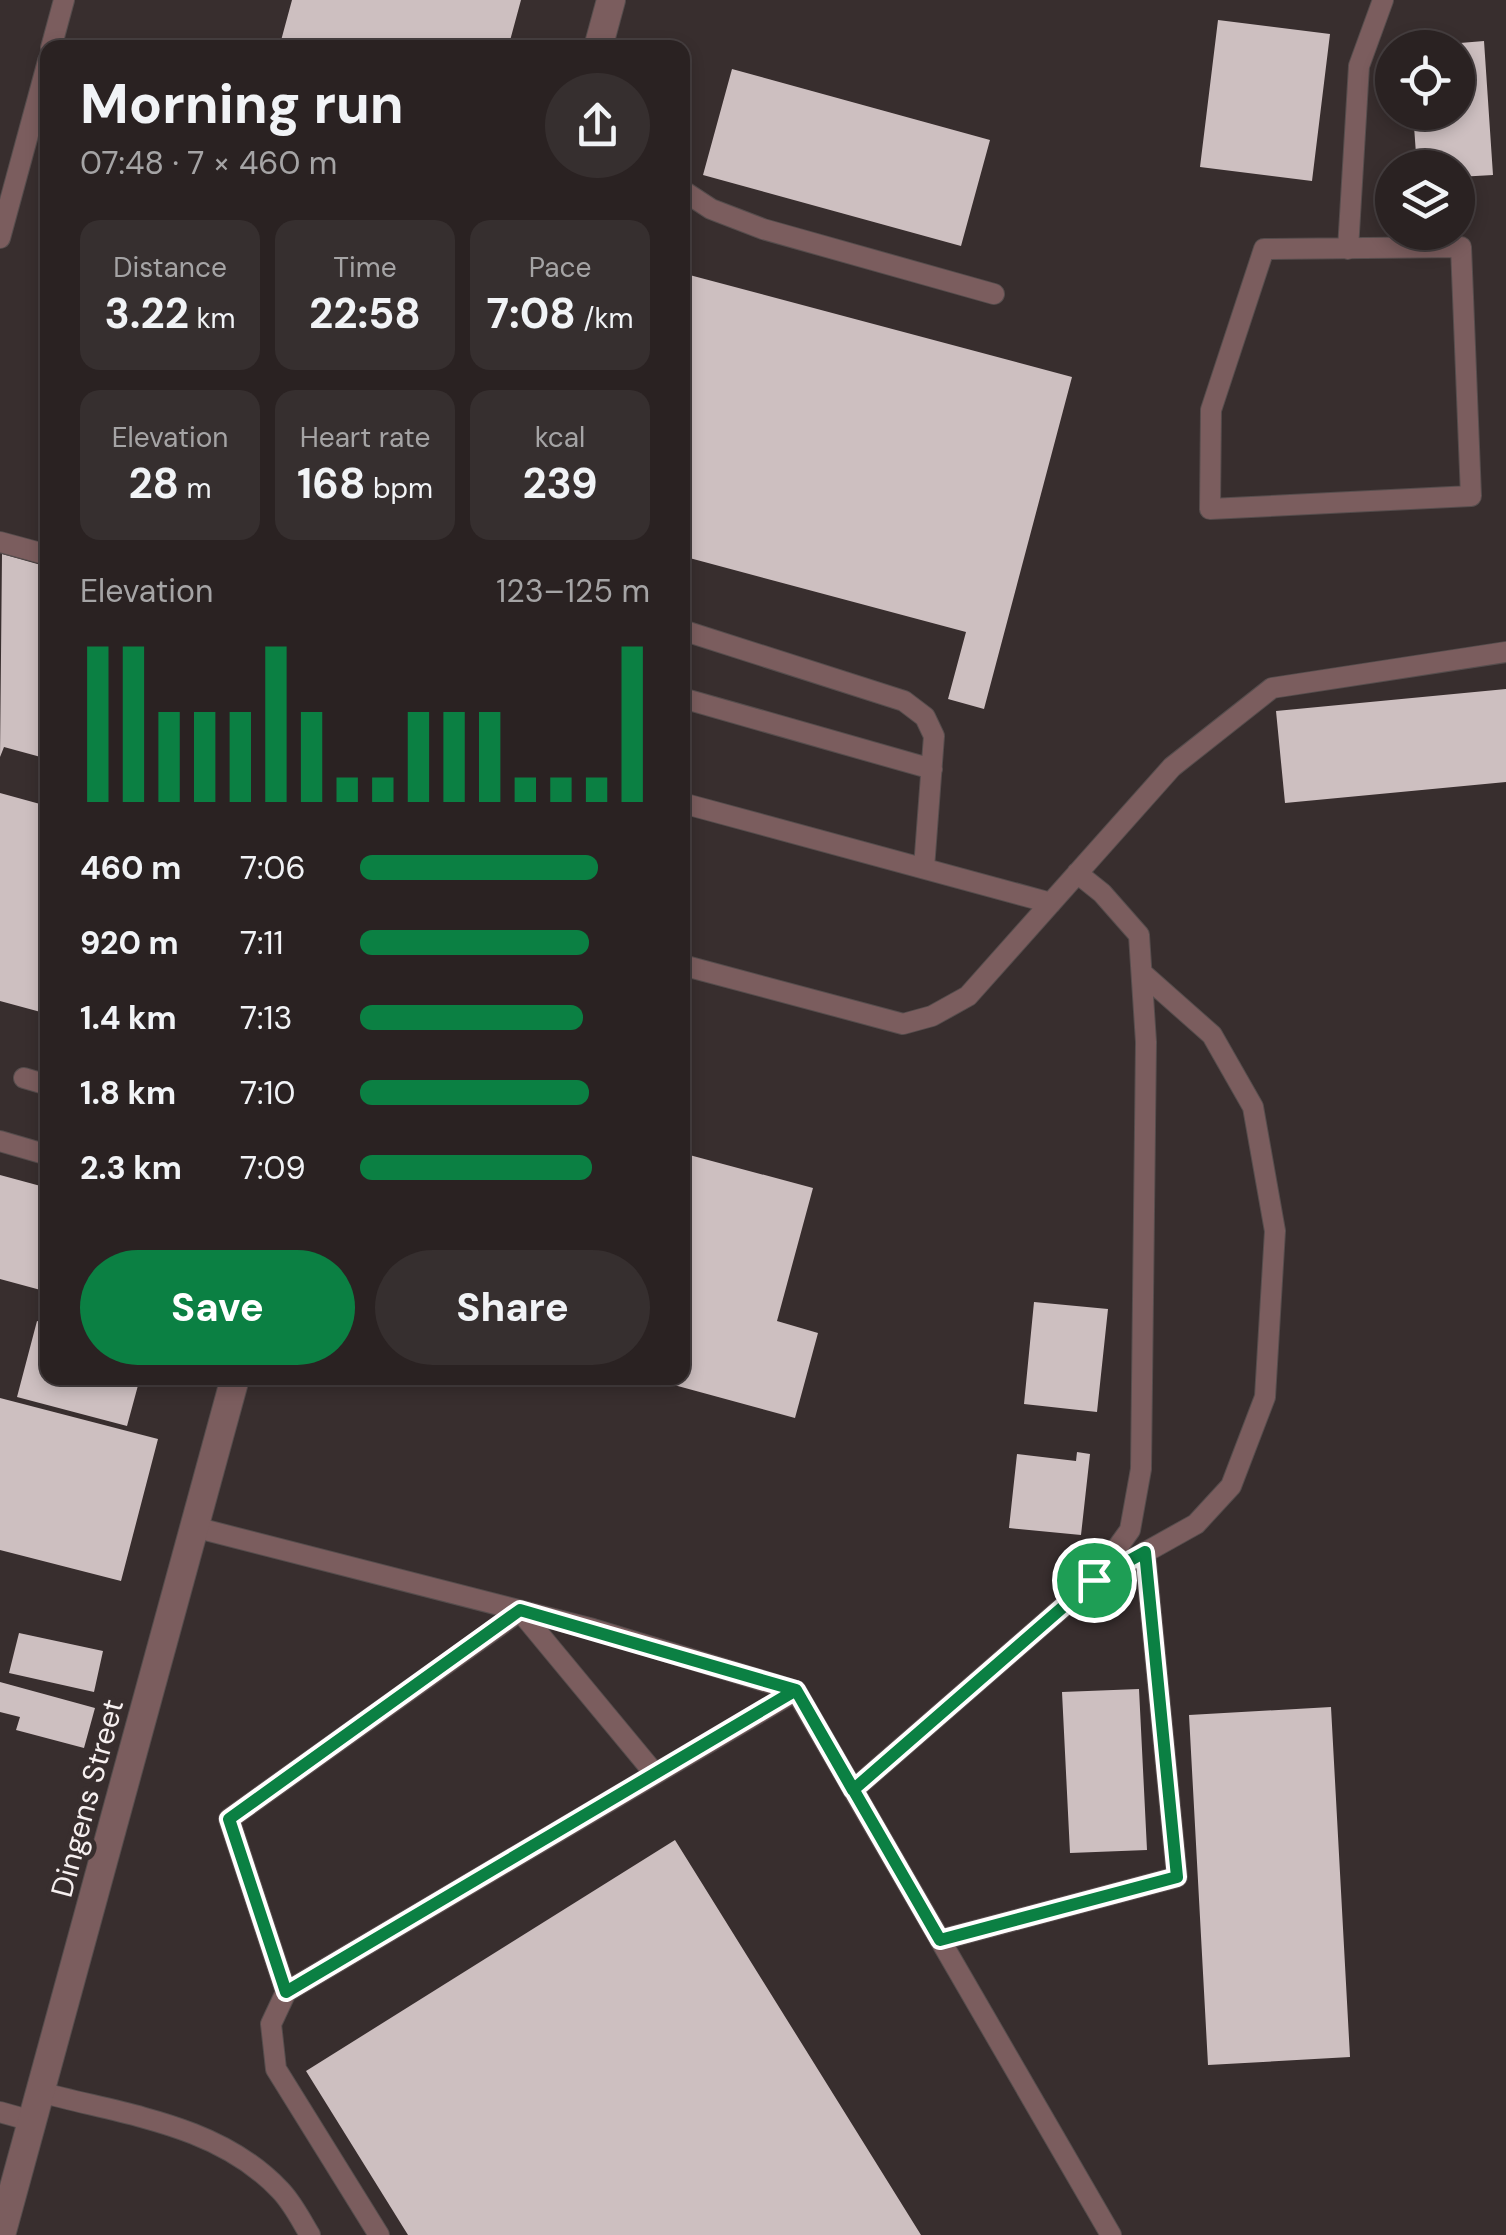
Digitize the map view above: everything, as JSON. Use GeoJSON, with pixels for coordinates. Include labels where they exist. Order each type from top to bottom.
{"type":"FeatureCollection","features":[{"type":"Feature","properties":{"kind":"street"},"geometry":{"type":"LineString","coordinates":[[600,40],[611,0]]}},
{"type":"Feature","properties":{"kind":"street","name":"Dingens Street"},"geometry":{"type":"LineString","coordinates":[[1,2235],[233,1385]]}},
{"type":"Feature","properties":{"kind":"lane"},"geometry":{"type":"LineString","coordinates":[[53,40],[64,0]]}},
{"type":"Feature","properties":{"kind":"lane"},"geometry":{"type":"LineString","coordinates":[[1348,249],[1359,66],[1383,0]]}},
{"type":"Feature","properties":{"kind":"lane"},"geometry":{"type":"LineString","coordinates":[[0,238],[40,90]]}},
{"type":"Feature","properties":{"kind":"lane"},"geometry":{"type":"LineString","coordinates":[[690,195],[711,209],[763,228],[994,294]]}},
{"type":"Feature","properties":{"kind":"lane"},"geometry":{"type":"LineString","coordinates":[[1460,247],[1470,496],[1210,509],[1211,410],[1264,250],[1348,249],[1460,247]]}},
{"type":"Feature","properties":{"kind":"lane"},"geometry":{"type":"LineString","coordinates":[[0,542],[40,554]]}},
{"type":"Feature","properties":{"kind":"lane"},"geometry":{"type":"LineString","coordinates":[[690,633],[904,701],[925,718],[934,736],[924,868]]}},
{"type":"Feature","properties":{"kind":"lane"},"geometry":{"type":"LineString","coordinates":[[690,967],[903,1024],[932,1016],[968,996],[1172,768],[1272,688],[1506,652]]}},
{"type":"Feature","properties":{"kind":"lane"},"geometry":{"type":"LineString","coordinates":[[690,700],[932,769]]}},
{"type":"Feature","properties":{"kind":"lane"},"geometry":{"type":"LineString","coordinates":[[690,805],[1051,903]]}},
{"type":"Feature","properties":{"kind":"lane"},"geometry":{"type":"LineString","coordinates":[[1077,874],[1102,893],[1139,935],[1146,1042],[1142,1469],[1130,1530],[1094,1580]]}},
{"type":"Feature","properties":{"kind":"lane"},"geometry":{"type":"LineString","coordinates":[[853,1790],[1094,1580],[1196,1524],[1231,1486],[1265,1398],[1275,1231],[1253,1107],[1212,1035],[1142,973]]}},
{"type":"Feature","properties":{"kind":"lane"},"geometry":{"type":"LineString","coordinates":[[24,1078],[40,1083]]}},
{"type":"Feature","properties":{"kind":"lane"},"geometry":{"type":"LineString","coordinates":[[0,1140],[40,1153]]}},
{"type":"Feature","properties":{"kind":"lane"},"geometry":{"type":"LineString","coordinates":[[194,1527],[520,1610],[796,1690],[1112,2235]]}},
{"type":"Feature","properties":{"kind":"lane"},"geometry":{"type":"LineString","coordinates":[[940,1940],[1177,1877],[1145,1552]]}},
{"type":"Feature","properties":{"kind":"lane"},"geometry":{"type":"LineString","coordinates":[[520,1610],[655,1774]]}},
{"type":"Feature","properties":{"kind":"lane"},"geometry":{"type":"LineString","coordinates":[[286,1992],[229,1819],[520,1610]]}},
{"type":"Feature","properties":{"kind":"lane"},"geometry":{"type":"LineString","coordinates":[[379,2235],[276,2069],[271,2024],[286,1992],[796,1690]]}},
{"type":"Feature","properties":{"kind":"lane"},"geometry":{"type":"LineString","coordinates":[[40,2092],[214,2141],[242,2156],[283,2192],[310,2235]]}},
{"type":"Feature","properties":{"kind":"lane"},"geometry":{"type":"LineString","coordinates":[[0,2112],[32,2121]]}},
{"type":"Feature","properties":{"kind":"building"},"geometry":{"type":"Polygon","coordinates":[[[292,0],[521,0],[510,40],[281,40],[292,0]]]}},
{"type":"Feature","properties":{"kind":"building"},"geometry":{"type":"Polygon","coordinates":[[[1218,20],[1330,34],[1312,181],[1200,167],[1218,20]]]}},
{"type":"Feature","properties":{"kind":"building"},"geometry":{"type":"Polygon","coordinates":[[[1484,41],[1493,175],[1475,176],[1475,150],[1416,150],[1414,130],[1475,130],[1475,42],[1484,41]]]}},
{"type":"Feature","properties":{"kind":"building"},"geometry":{"type":"Polygon","coordinates":[[[732,69],[990,140],[961,246],[703,175],[732,69]]]}},
{"type":"Feature","properties":{"kind":"building"},"geometry":{"type":"Polygon","coordinates":[[[690,275],[1072,377],[984,709],[948,699],[966,632],[690,558],[690,275]]]}},
{"type":"Feature","properties":{"kind":"building"},"geometry":{"type":"Polygon","coordinates":[[[2,554],[40,565],[40,757],[4,747],[0,757],[2,554]]]}},
{"type":"Feature","properties":{"kind":"building"},"geometry":{"type":"Polygon","coordinates":[[[1506,689],[1506,782],[1285,803],[1276,711],[1506,689]]]}},
{"type":"Feature","properties":{"kind":"building"},"geometry":{"type":"Polygon","coordinates":[[[0,793],[40,804],[40,1012],[0,1001],[0,793]]]}},
{"type":"Feature","properties":{"kind":"building"},"geometry":{"type":"Polygon","coordinates":[[[690,1155],[813,1188],[777,1321],[818,1333],[795,1418],[674,1385],[690,1385],[690,1155]]]}},
{"type":"Feature","properties":{"kind":"building"},"geometry":{"type":"Polygon","coordinates":[[[0,1175],[40,1186],[40,1290],[0,1279],[0,1175]]]}},
{"type":"Feature","properties":{"kind":"building"},"geometry":{"type":"Polygon","coordinates":[[[1034,1302],[1108,1309],[1097,1412],[1024,1404],[1034,1302]]]}},
{"type":"Feature","properties":{"kind":"building"},"geometry":{"type":"Polygon","coordinates":[[[37,1321],[40,1385],[138,1385],[127,1426],[17,1397],[37,1321]]]}},
{"type":"Feature","properties":{"kind":"building"},"geometry":{"type":"Polygon","coordinates":[[[0,1398],[158,1439],[121,1581],[0,1550],[0,1398]]]}},
{"type":"Feature","properties":{"kind":"building"},"geometry":{"type":"Polygon","coordinates":[[[1077,1452],[1090,1454],[1081,1535],[1009,1528],[1017,1454],[1076,1461],[1077,1452]]]}},
{"type":"Feature","properties":{"kind":"building"},"geometry":{"type":"Polygon","coordinates":[[[19,1633],[103,1651],[94,1692],[9,1673],[19,1633]]]}},
{"type":"Feature","properties":{"kind":"building"},"geometry":{"type":"Polygon","coordinates":[[[0,1682],[95,1708],[84,1748],[16,1730],[20,1717],[0,1712],[0,1682]]]}},
{"type":"Feature","properties":{"kind":"building"},"geometry":{"type":"Polygon","coordinates":[[[1139,1689],[1147,1850],[1070,1853],[1062,1692],[1139,1689]]]}},
{"type":"Feature","properties":{"kind":"building"},"geometry":{"type":"Polygon","coordinates":[[[1331,1707],[1350,2057],[1208,2065],[1189,1715],[1331,1707]]]}},
{"type":"Feature","properties":{"kind":"building"},"geometry":{"type":"Polygon","coordinates":[[[675,1840],[921,2235],[408,2235],[306,2071],[675,1840]]]}},
{"type":"Feature","properties":{"kind":"route"},"geometry":{"type":"LineString","coordinates":[[1094,1580],[853,1790],[796,1690],[520,1610],[229,1819],[286,1992],[796,1690],[853,1790],[940,1940],[1177,1877],[1145,1552],[1094,1580]]}}]}
